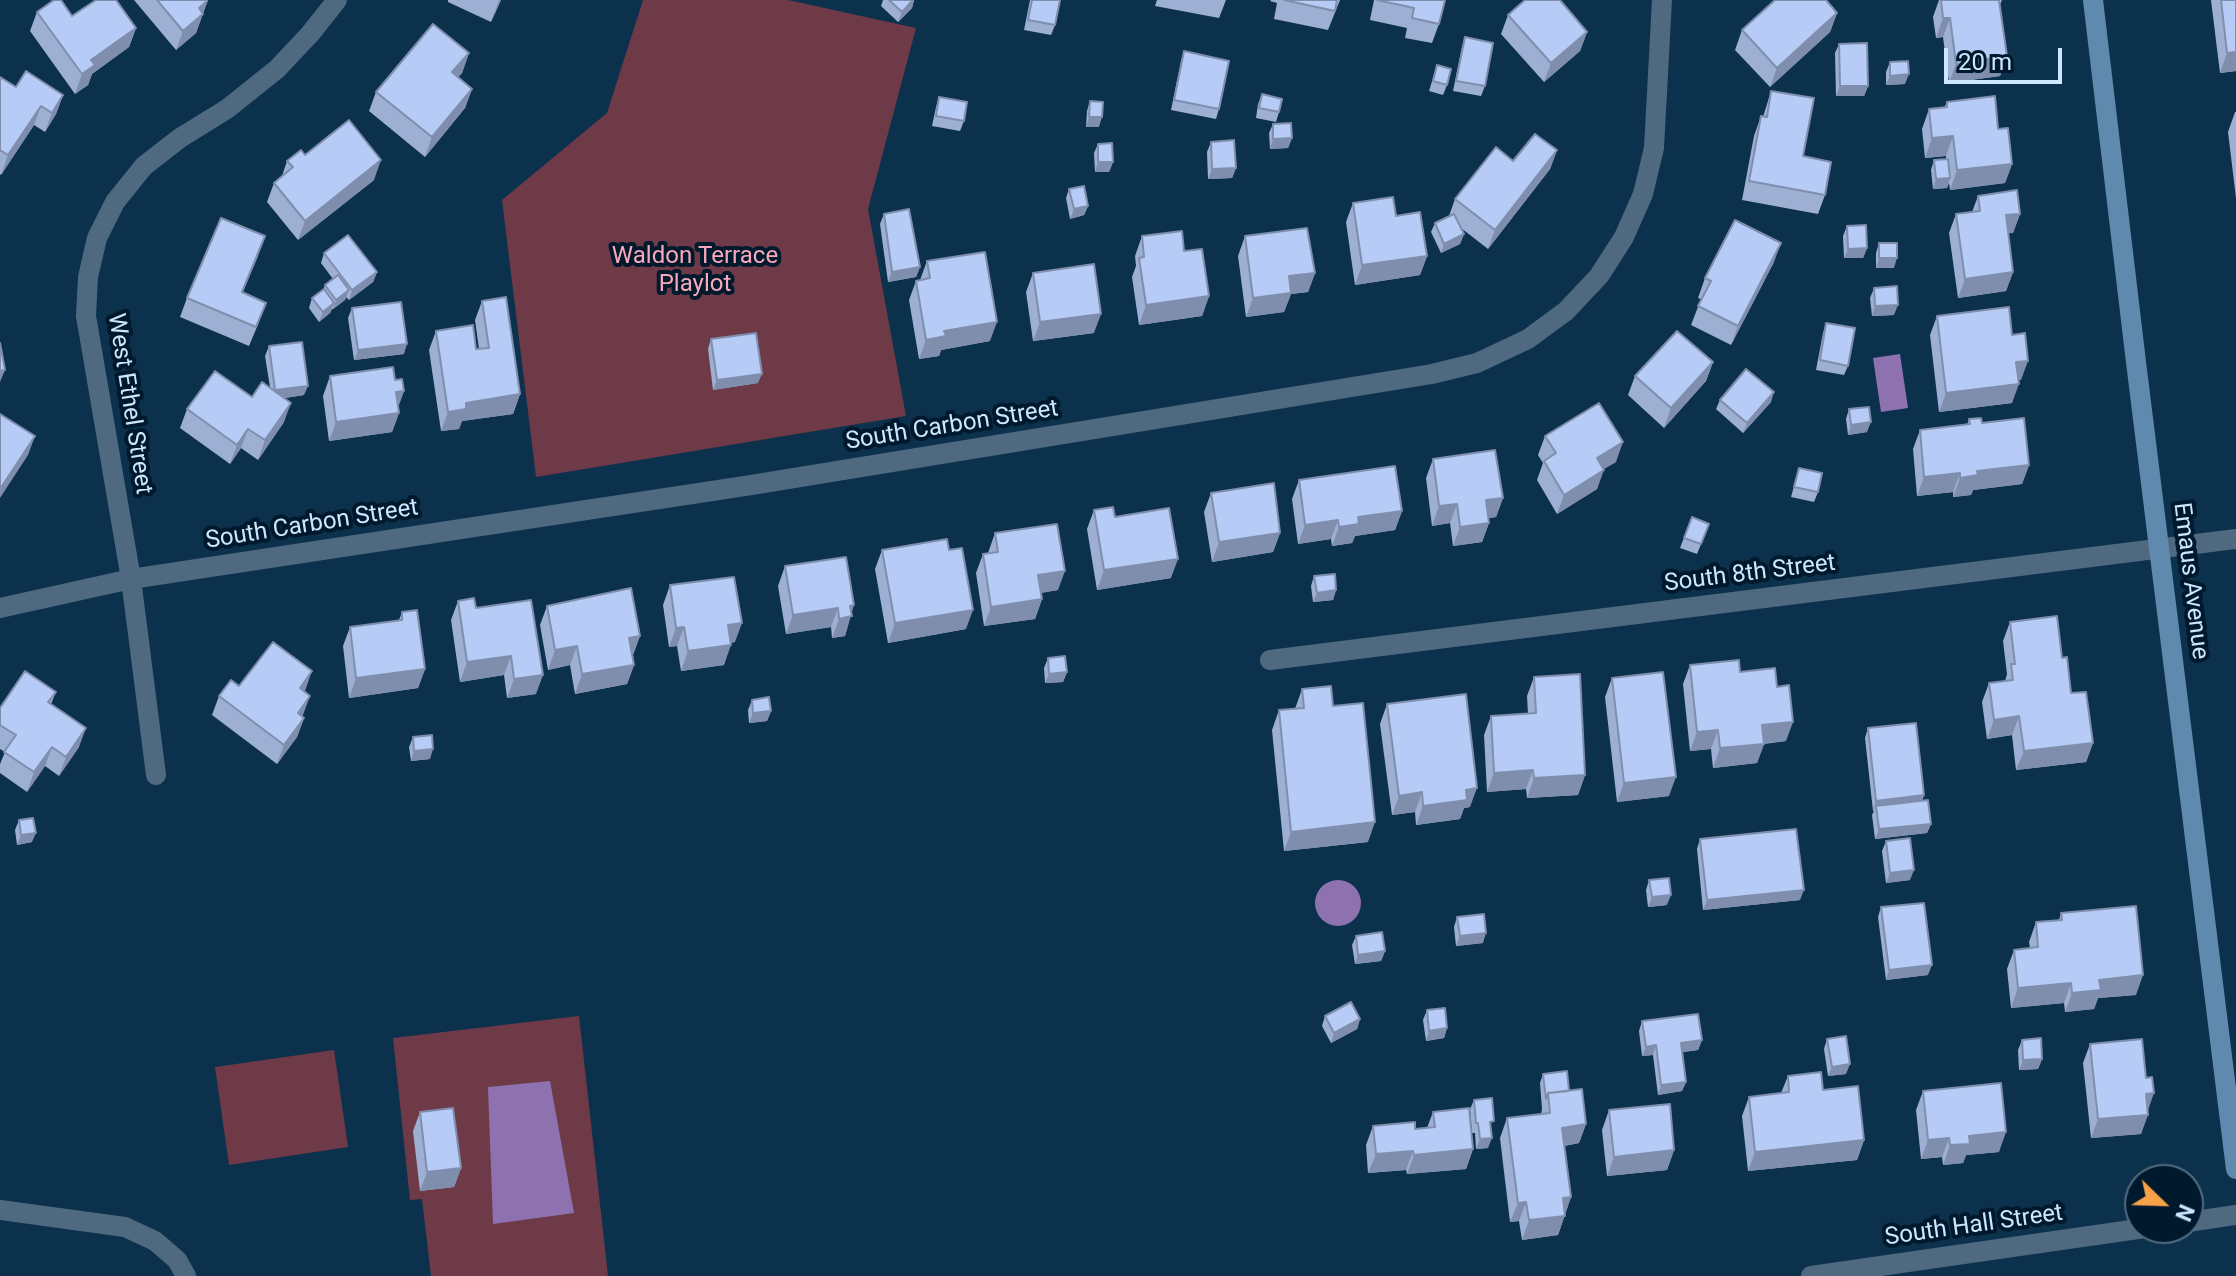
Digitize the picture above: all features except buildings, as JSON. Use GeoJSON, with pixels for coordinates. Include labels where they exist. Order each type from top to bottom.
{"type":"FeatureCollection","features":[{"type":"Feature","properties":{"kind":"main road","name":"Emaus Avenue"},"geometry":{"type":"LineString","coordinates":[[2093,0],[2236,1169]]}},
{"type":"Feature","properties":{"kind":"street","name":"West Ethel Street"},"geometry":{"type":"LineString","coordinates":[[156,775],[131,579],[86,316],[88,277],[97,238],[115,202],[144,166],[180,138],[227,109],[277,69],[337,0]]}},
{"type":"Feature","properties":{"kind":"street","name":"South Carbon Street"},"geometry":{"type":"LineString","coordinates":[[0,608],[131,579],[745,486],[1432,374],[1477,363],[1528,339],[1566,311],[1599,276],[1624,237],[1643,194],[1654,148],[1662,0]]}},
{"type":"Feature","properties":{"kind":"street","name":"South 8th Street"},"geometry":{"type":"LineString","coordinates":[[1270,660],[2236,539]]}},
{"type":"Feature","properties":{"kind":"street"},"geometry":{"type":"LineString","coordinates":[[0,1210],[125,1227],[155,1241],[177,1260],[186,1276]]}},
{"type":"Feature","properties":{"kind":"street"},"geometry":{"type":"LineString","coordinates":[[2204,1220],[2236,1215]]}},
{"type":"Feature","properties":{"kind":"street","name":"South Hall Street"},"geometry":{"type":"LineString","coordinates":[[1811,1276],[2124,1231]]}},
{"type":"Feature","properties":{"kind":"green space","name":"Waldon Terrace Playlot"},"geometry":{"type":"Polygon","coordinates":[[[643,0],[788,0],[916,28],[868,209],[906,416],[536,477],[502,200],[607,113],[643,0]]]}},
{"type":"Feature","properties":{"kind":"green space"},"geometry":{"type":"Polygon","coordinates":[[[579,1016],[608,1276],[431,1276],[422,1199],[410,1200],[393,1038],[579,1016]]]}},
{"type":"Feature","properties":{"kind":"green space"},"geometry":{"type":"Polygon","coordinates":[[[334,1050],[348,1147],[229,1165],[215,1067],[334,1050]]]}},
{"type":"Feature","properties":{"kind":"shaded area"},"geometry":{"type":"Polygon","coordinates":[[[1900,354],[1908,408],[1881,412],[1873,358],[1900,354]]]}},
{"type":"Feature","properties":{"kind":"shaded area"},"geometry":{"type":"Polygon","coordinates":[[[1338,880],[1355,886],[1361,903],[1355,920],[1338,926],[1321,920],[1315,903],[1321,886],[1338,880]]]}},
{"type":"Feature","properties":{"kind":"shaded area"},"geometry":{"type":"Polygon","coordinates":[[[550,1081],[574,1213],[493,1224],[488,1087],[550,1081]]]}}]}
